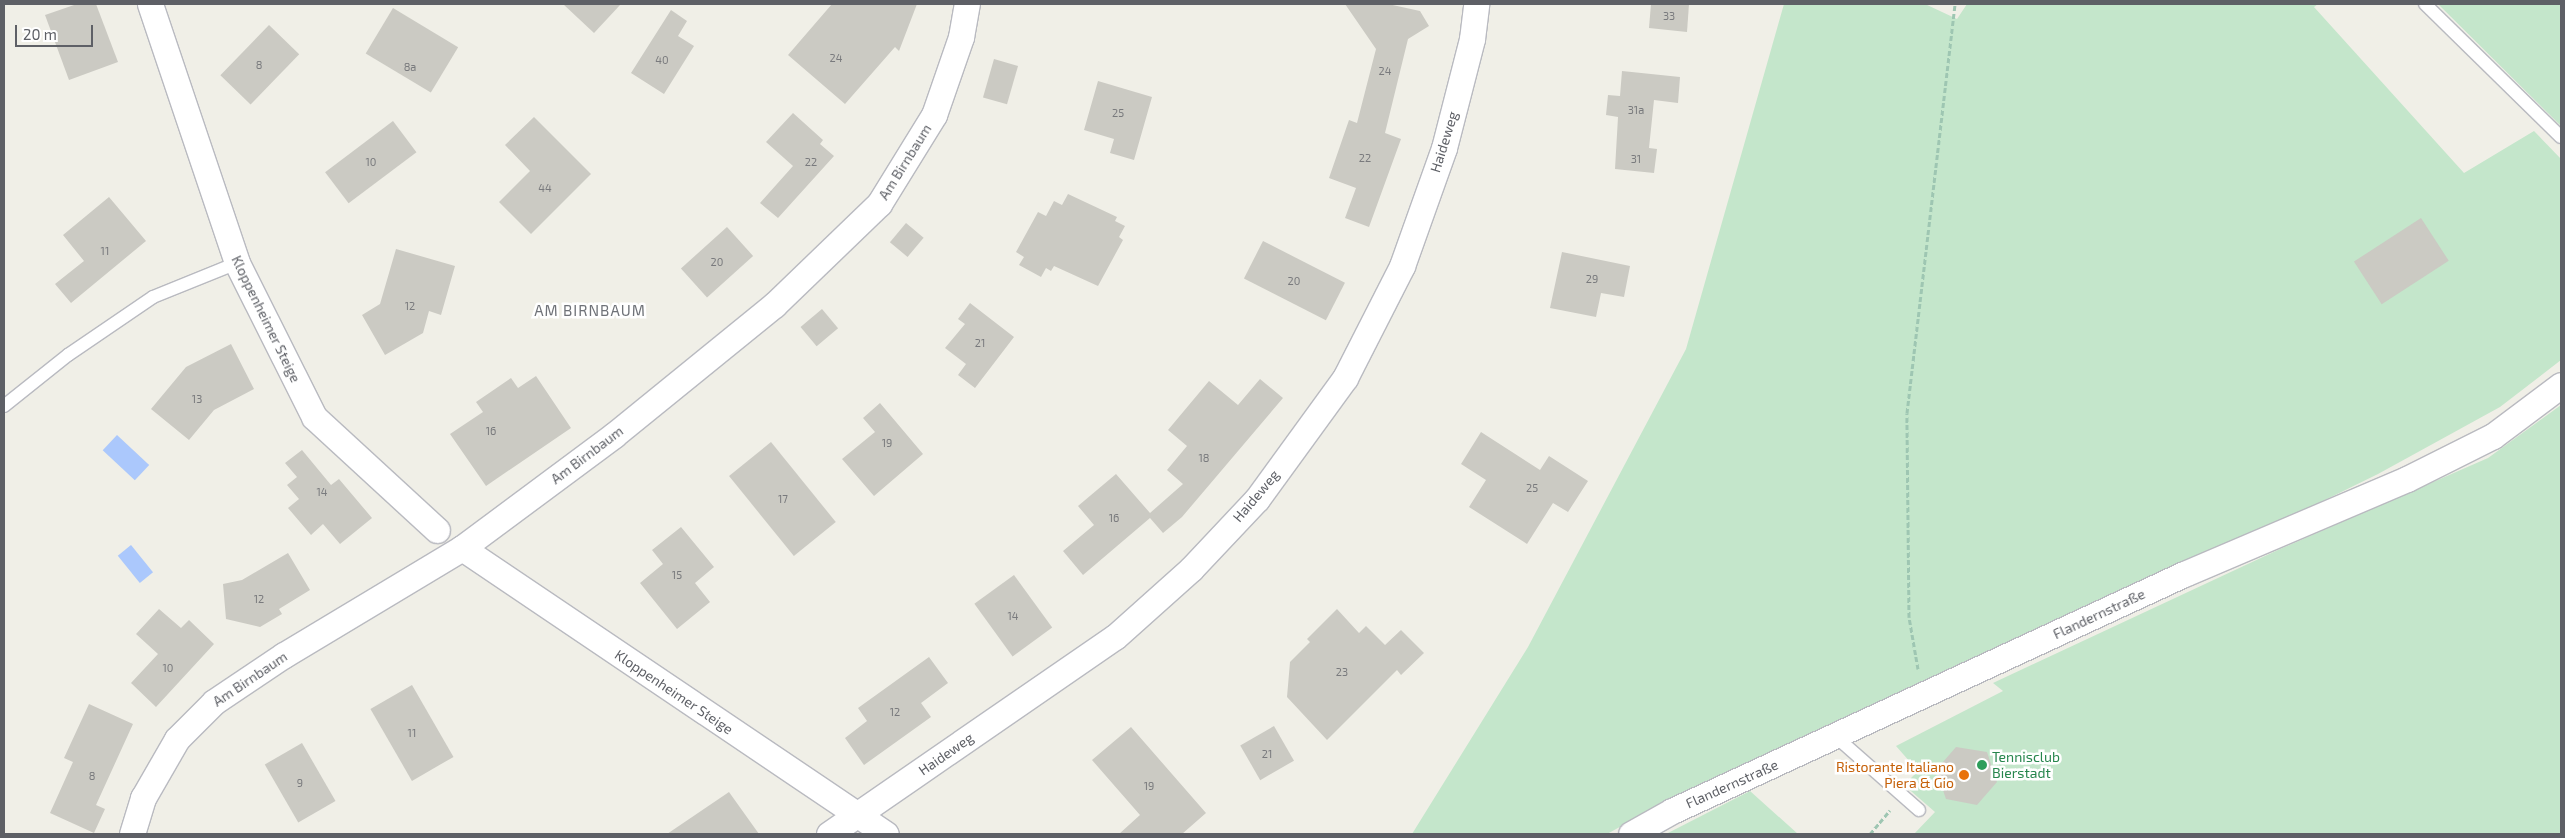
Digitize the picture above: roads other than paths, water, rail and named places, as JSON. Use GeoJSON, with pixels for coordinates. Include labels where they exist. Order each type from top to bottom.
{"type":"FeatureCollection","features":[{"type":"Feature","properties":{"kind":"street","name":"Kloppenheimer Steige"},"geometry":{"type":"LineString","coordinates":[[150,4],[236,263],[314,417],[437,530]]}},
{"type":"Feature","properties":{"kind":"street","name":"Am Birnbaum"},"geometry":{"type":"LineString","coordinates":[[132,834],[143,798],[178,739],[214,702],[284,655],[462,548],[614,435],[774,305],[879,204],[934,115],[961,37],[967,4]]}},
{"type":"Feature","properties":{"kind":"street","name":"Haideweg"},"geometry":{"type":"LineString","coordinates":[[829,834],[1114,637],[1191,569],[1257,499],[1345,378],[1402,266],[1444,148],[1472,39],[1476,4]]}},
{"type":"Feature","properties":{"kind":"street","name":"Flandernstraße"},"geometry":{"type":"LineString","coordinates":[[1631,834],[1672,811],[2184,574],[2407,479],[2493,436],[2561,385]]}},
{"type":"Feature","properties":{"kind":"street","name":"Kloppenheimer Steige"},"geometry":{"type":"LineString","coordinates":[[462,548],[886,834]]}},
{"type":"Feature","properties":{"kind":"lane"},"geometry":{"type":"LineString","coordinates":[[2426,4],[2561,137]]}},
{"type":"Feature","properties":{"kind":"lane"},"geometry":{"type":"LineString","coordinates":[[4,406],[68,355],[153,297],[236,263]]}},
{"type":"Feature","properties":{"kind":"lane"},"geometry":{"type":"LineString","coordinates":[[1835,736],[1919,810]]}},
{"type":"Feature","properties":{"kind":"water"},"geometry":{"type":"Polygon","coordinates":[[[117,435],[149,465],[135,480],[103,450],[117,435]]]}},
{"type":"Feature","properties":{"kind":"water"},"geometry":{"type":"Polygon","coordinates":[[[131,545],[153,572],[140,583],[118,556],[131,545]]]}},
{"type":"Feature","properties":{"kind":"place","name":"Tennisclub Bierstadt"},"geometry":{"type":"Point","coordinates":[1982,765]}},
{"type":"Feature","properties":{"kind":"place","name":"Ristorante Italiano Piera & Gio"},"geometry":{"type":"Point","coordinates":[1964,775]}},
{"type":"Feature","properties":{"kind":"district","name":"AM BIRNBAUM"},"geometry":{"type":"Point","coordinates":[590,311]}}]}
